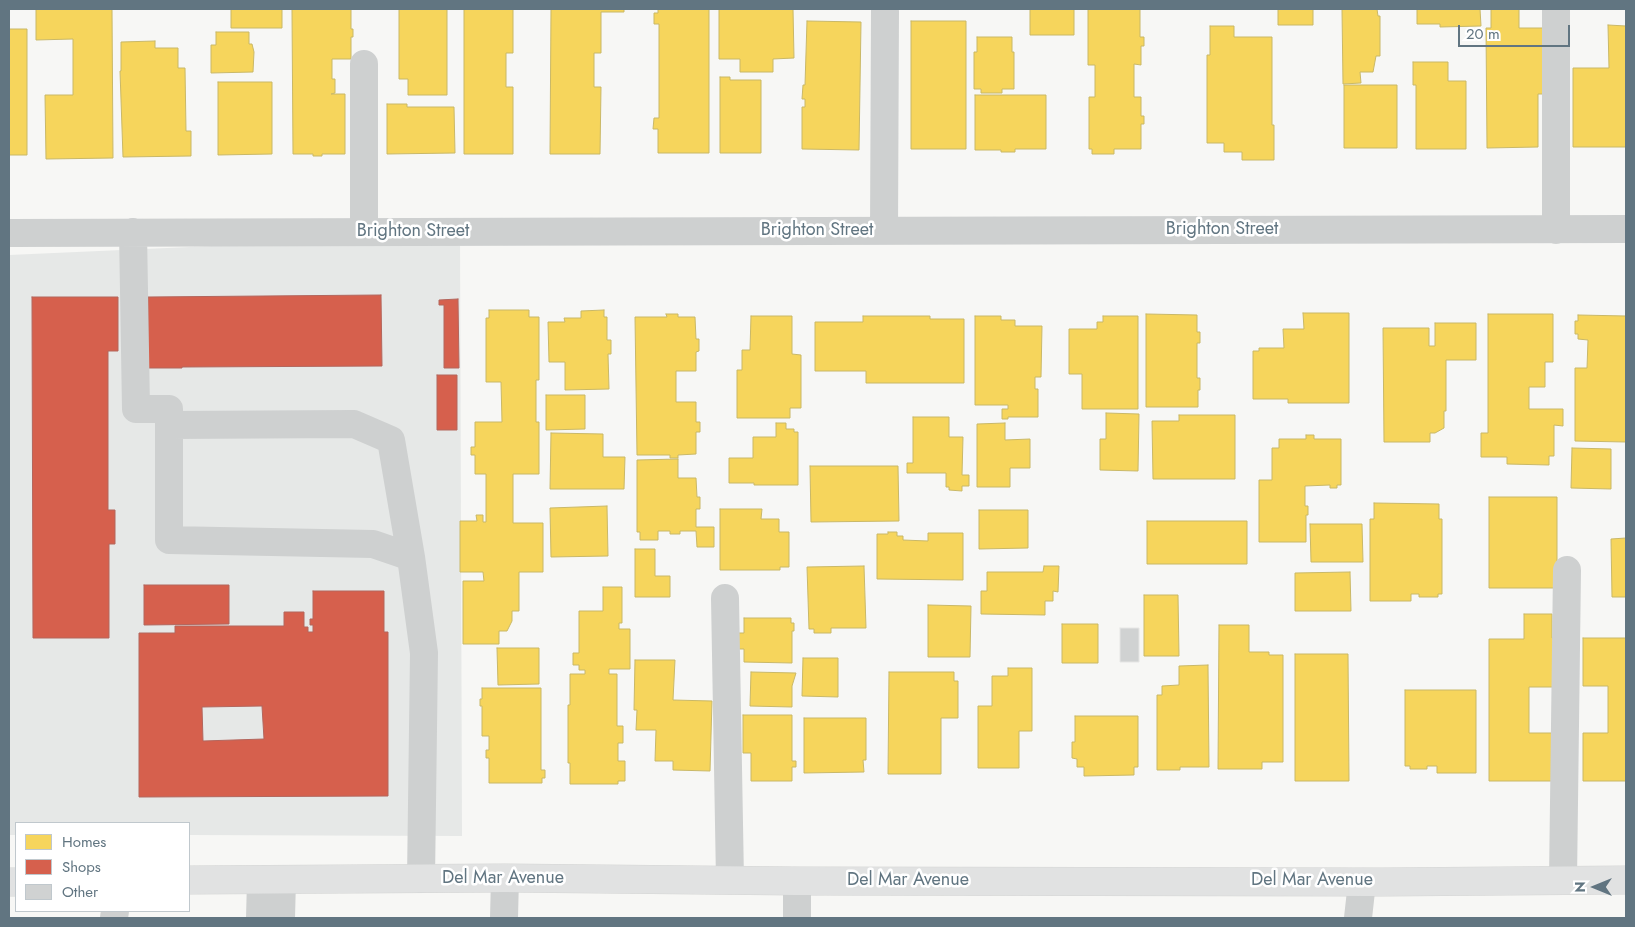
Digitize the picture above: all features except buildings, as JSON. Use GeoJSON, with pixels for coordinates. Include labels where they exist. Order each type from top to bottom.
{"type":"FeatureCollection","features":[{"type":"Feature","properties":{"kind":"main road","name":"Del Mar Avenue"},"geometry":{"type":"LineString","coordinates":[[190,880],[505,878],[797,881],[1362,882],[1626,880]]}},
{"type":"Feature","properties":{"kind":"street"},"geometry":{"type":"LineString","coordinates":[[1556,9],[1556,230]]}},
{"type":"Feature","properties":{"kind":"street"},"geometry":{"type":"LineString","coordinates":[[884,231],[885,11]]}},
{"type":"Feature","properties":{"kind":"street"},"geometry":{"type":"LineString","coordinates":[[364,64],[364,232]]}},
{"type":"Feature","properties":{"kind":"street","name":"Brighton Street"},"geometry":{"type":"LineString","coordinates":[[9,233],[1626,230]]}},
{"type":"Feature","properties":{"kind":"street"},"geometry":{"type":"LineString","coordinates":[[133,232],[136,409],[169,409],[169,540],[374,544],[411,557]]}},
{"type":"Feature","properties":{"kind":"street"},"geometry":{"type":"LineString","coordinates":[[169,425],[354,424],[391,440],[411,557],[424,653],[421,879]]}},
{"type":"Feature","properties":{"kind":"street"},"geometry":{"type":"LineString","coordinates":[[1563,880],[1567,570]]}},
{"type":"Feature","properties":{"kind":"street"},"geometry":{"type":"LineString","coordinates":[[725,598],[730,880]]}},
{"type":"Feature","properties":{"kind":"street"},"geometry":{"type":"LineString","coordinates":[[504,918],[505,878]]}},
{"type":"Feature","properties":{"kind":"street"},"geometry":{"type":"LineString","coordinates":[[260,918],[271,880]]}},
{"type":"Feature","properties":{"kind":"street"},"geometry":{"type":"LineString","coordinates":[[271,880],[281,918]]}},
{"type":"Feature","properties":{"kind":"street"},"geometry":{"type":"LineString","coordinates":[[797,881],[797,918]]}},
{"type":"Feature","properties":{"kind":"street"},"geometry":{"type":"LineString","coordinates":[[1358,918],[1362,882]]}},
{"type":"Feature","properties":{"kind":"shaded area"},"geometry":{"type":"Polygon","coordinates":[[[460,235],[462,836],[190,835],[190,822],[15,822],[15,835],[9,835],[9,255],[460,235]]]}}]}
